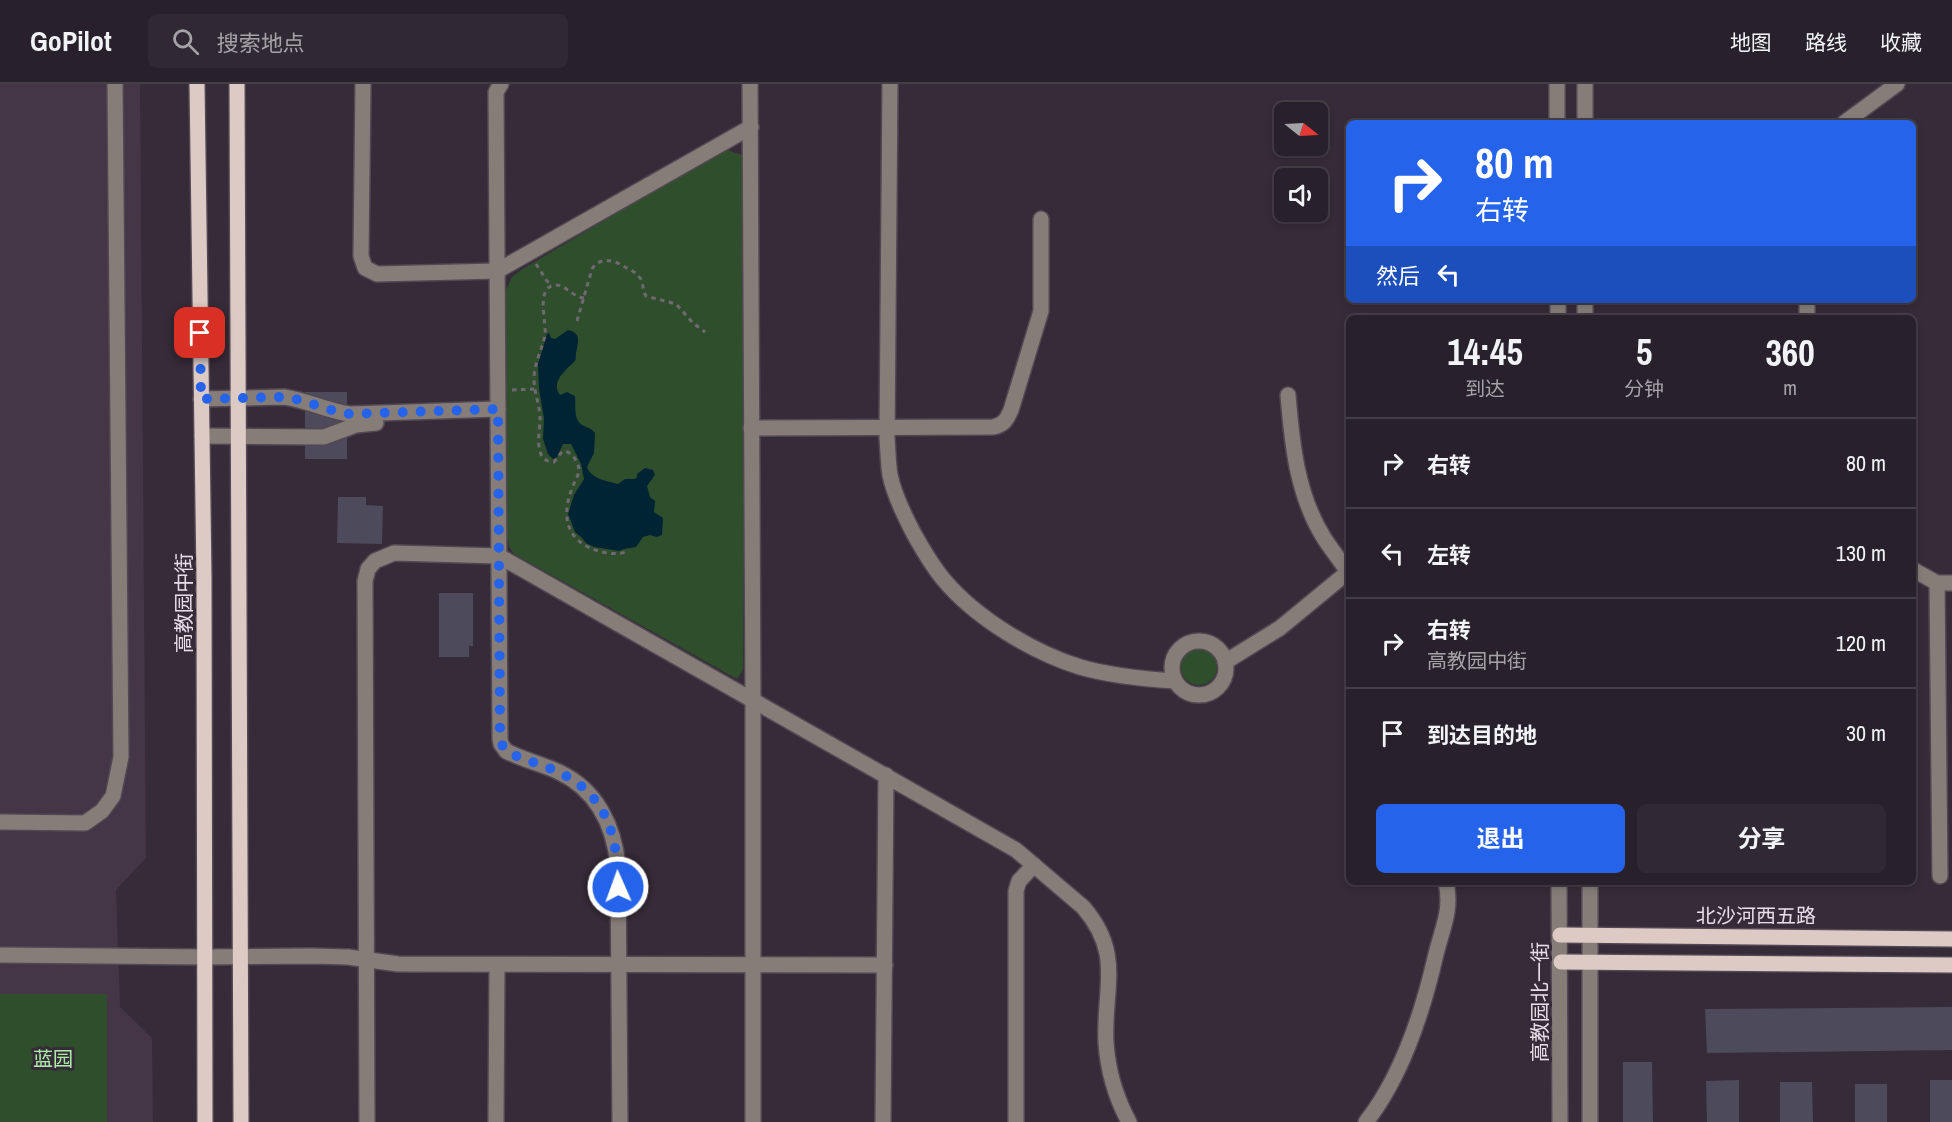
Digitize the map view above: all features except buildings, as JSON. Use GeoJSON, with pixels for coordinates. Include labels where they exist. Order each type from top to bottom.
{"type":"FeatureCollection","features":[{"type":"Feature","properties":{"kind":"main road","name":"高教园中街"},"geometry":{"type":"LineString","coordinates":[[197,84],[204,578],[205,1122]]}},
{"type":"Feature","properties":{"kind":"main road"},"geometry":{"type":"LineString","coordinates":[[237,84],[241,1122]]}},
{"type":"Feature","properties":{"kind":"main road","name":"北沙河西五路"},"geometry":{"type":"LineString","coordinates":[[1560,935],[1952,939]]}},
{"type":"Feature","properties":{"kind":"main road"},"geometry":{"type":"LineString","coordinates":[[1561,962],[1952,965]]}},
{"type":"Feature","properties":{"kind":"street"},"geometry":{"type":"LineString","coordinates":[[0,822],[85,823],[102,811],[113,796],[121,757],[115,84]]}},
{"type":"Feature","properties":{"kind":"street"},"geometry":{"type":"LineString","coordinates":[[363,84],[361,256],[365,268],[382,274],[497,270],[751,127]]}},
{"type":"Feature","properties":{"kind":"street"},"geometry":{"type":"LineString","coordinates":[[501,84],[496,92],[501,744],[512,754],[570,778],[596,802],[616,842],[620,1122]]}},
{"type":"Feature","properties":{"kind":"street"},"geometry":{"type":"LineString","coordinates":[[750,84],[753,1122]]}},
{"type":"Feature","properties":{"kind":"street"},"geometry":{"type":"LineString","coordinates":[[890,84],[887,428],[890,475],[906,520],[943,579],[964,600],[993,623],[1021,640],[1068,663],[1100,672],[1175,681]]}},
{"type":"Feature","properties":{"kind":"street"},"geometry":{"type":"LineString","coordinates":[[1557,84],[1557,120]]}},
{"type":"Feature","properties":{"kind":"street"},"geometry":{"type":"LineString","coordinates":[[1585,84],[1585,120]]}},
{"type":"Feature","properties":{"kind":"street"},"geometry":{"type":"LineString","coordinates":[[1848,120],[1896,84]]}},
{"type":"Feature","properties":{"kind":"street"},"geometry":{"type":"LineString","coordinates":[[751,428],[993,427],[1001,425],[1006,420],[1041,311],[1041,219]]}},
{"type":"Feature","properties":{"kind":"street"},"geometry":{"type":"LineString","coordinates":[[1288,395],[1291,437],[1304,495],[1323,537],[1346,569]]}},
{"type":"Feature","properties":{"kind":"street"},"geometry":{"type":"LineString","coordinates":[[201,399],[284,397],[335,412],[350,414],[498,414]]}},
{"type":"Feature","properties":{"kind":"street"},"geometry":{"type":"LineString","coordinates":[[202,436],[324,437],[364,423],[498,414]]}},
{"type":"Feature","properties":{"kind":"street"},"geometry":{"type":"LineString","coordinates":[[367,1122],[366,575],[375,561],[394,553],[499,556],[1001,840],[1034,865],[1091,916],[1107,948],[1110,964],[1106,1026],[1109,1073],[1118,1100],[1129,1122]]}},
{"type":"Feature","properties":{"kind":"street"},"geometry":{"type":"LineString","coordinates":[[1916,571],[1944,583],[1940,876]]}},
{"type":"Feature","properties":{"kind":"street"},"geometry":{"type":"LineString","coordinates":[[1225,662],[1280,628],[1346,574]]}},
{"type":"Feature","properties":{"kind":"street"},"geometry":{"type":"LineString","coordinates":[[1196,640],[1212,644],[1219,649],[1225,662],[1225,675],[1221,683],[1207,694],[1197,695],[1181,688],[1172,672],[1175,654],[1188,643],[1196,640]]}},
{"type":"Feature","properties":{"kind":"street"},"geometry":{"type":"LineString","coordinates":[[883,1122],[886,775]]}},
{"type":"Feature","properties":{"kind":"street"},"geometry":{"type":"LineString","coordinates":[[1016,1122],[1016,891],[1019,881],[1034,865]]}},
{"type":"Feature","properties":{"kind":"street"},"geometry":{"type":"LineString","coordinates":[[1366,1122],[1394,1076],[1412,1038],[1447,914],[1449,899],[1447,885]]}},
{"type":"Feature","properties":{"kind":"street","name":"高教园北一街"},"geometry":{"type":"LineString","coordinates":[[1559,885],[1560,1122]]}},
{"type":"Feature","properties":{"kind":"street"},"geometry":{"type":"LineString","coordinates":[[1590,885],[1590,1122]]}},
{"type":"Feature","properties":{"kind":"street"},"geometry":{"type":"LineString","coordinates":[[0,955],[312,956],[398,964],[885,965]]}},
{"type":"Feature","properties":{"kind":"street"},"geometry":{"type":"LineString","coordinates":[[496,1122],[497,965]]}},
{"type":"Feature","properties":{"kind":"path"},"geometry":{"type":"LineString","coordinates":[[528,253],[547,281],[564,287],[575,296],[584,298]]}},
{"type":"Feature","properties":{"kind":"path"},"geometry":{"type":"LineString","coordinates":[[577,321],[585,286],[593,266],[605,260],[616,261],[637,274],[646,296],[676,304],[693,323],[705,332]]}},
{"type":"Feature","properties":{"kind":"path"},"geometry":{"type":"LineString","coordinates":[[553,285],[545,295],[543,310],[545,334],[534,368],[534,389],[540,418],[537,440],[544,458],[549,462],[554,462],[561,453],[567,451],[578,464],[578,476],[569,496],[566,513],[569,530],[578,541],[594,550],[619,553],[629,551]]}},
{"type":"Feature","properties":{"kind":"path"},"geometry":{"type":"LineString","coordinates":[[498,393],[534,389]]}},
{"type":"Feature","properties":{"kind":"shaded area"},"geometry":{"type":"Polygon","coordinates":[[[0,84],[140,84],[146,858],[116,890],[120,1007],[152,1038],[153,1122],[0,1122],[0,84]]]}},
{"type":"Feature","properties":{"kind":"green space"},"geometry":{"type":"Polygon","coordinates":[[[724,149],[742,155],[745,163],[743,670],[737,679],[514,554],[509,547],[507,532],[506,290],[512,277],[724,149]]]}},
{"type":"Feature","properties":{"kind":"green space"},"geometry":{"type":"Polygon","coordinates":[[[1199,649],[1212,654],[1217,667],[1212,680],[1199,685],[1186,680],[1181,667],[1186,654],[1199,649]]]}},
{"type":"Feature","properties":{"kind":"green space","name":"蓝园"},"geometry":{"type":"Polygon","coordinates":[[[0,994],[107,994],[107,1122],[0,1122],[0,994]]]}},
{"type":"Feature","properties":{"kind":"water"},"geometry":{"type":"Polygon","coordinates":[[[568,330],[575,333],[578,338],[576,359],[560,377],[557,390],[560,395],[567,392],[575,396],[577,419],[595,433],[594,453],[587,467],[589,471],[600,479],[618,484],[625,479],[635,479],[637,474],[645,468],[653,470],[655,475],[647,486],[650,497],[655,501],[654,512],[663,518],[662,535],[643,537],[636,547],[619,551],[594,547],[586,543],[575,532],[568,514],[574,495],[584,479],[581,464],[571,444],[563,444],[557,457],[553,459],[548,454],[543,439],[544,418],[538,364],[547,334],[549,333],[551,338],[555,339],[568,330]]]}},
{"type":"Feature","properties":{"kind":"route"},"geometry":{"type":"LineString","coordinates":[[200,333],[201,399],[284,397],[335,412],[350,414],[498,409],[501,744],[512,754],[570,778],[596,802],[616,842],[618,887]]}}]}
